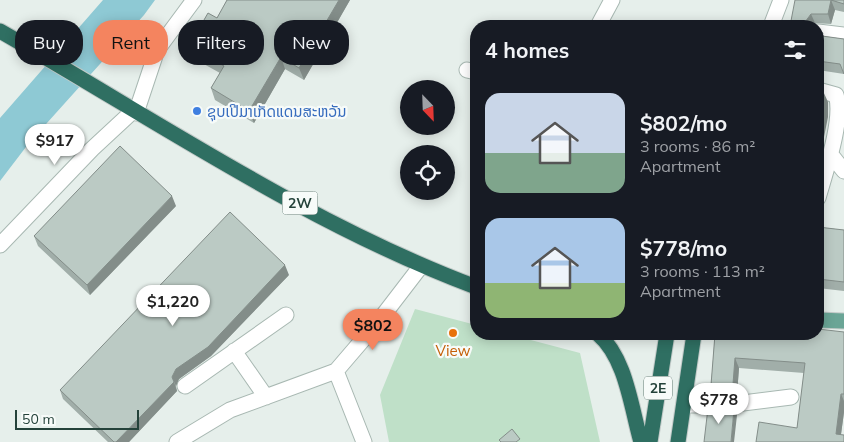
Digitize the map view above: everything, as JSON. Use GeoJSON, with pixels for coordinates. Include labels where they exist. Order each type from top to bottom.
{"type":"FeatureCollection","features":[{"type":"Feature","properties":{"kind":"highway","name":"2W"},"geometry":{"type":"LineString","coordinates":[[6,34],[132,111],[338,225],[422,266],[470,285]]}},
{"type":"Feature","properties":{"kind":"highway"},"geometry":{"type":"LineString","coordinates":[[603,340],[614,352],[623,372],[641,442]]}},
{"type":"Feature","properties":{"kind":"highway","name":"2E"},"geometry":{"type":"LineString","coordinates":[[650,442],[666,340]]}},
{"type":"Feature","properties":{"kind":"highway","name":"2E"},"geometry":{"type":"LineString","coordinates":[[678,442],[693,340]]}},
{"type":"Feature","properties":{"kind":"main road"},"geometry":{"type":"LineString","coordinates":[[824,320],[844,321]]}},
{"type":"Feature","properties":{"kind":"street"},"geometry":{"type":"LineString","coordinates":[[0,244],[92,149],[132,111],[157,50],[194,0]]}},
{"type":"Feature","properties":{"kind":"street"},"geometry":{"type":"LineString","coordinates":[[601,20],[612,0]]}},
{"type":"Feature","properties":{"kind":"street"},"geometry":{"type":"LineString","coordinates":[[774,20],[781,0]]}},
{"type":"Feature","properties":{"kind":"street"},"geometry":{"type":"LineString","coordinates":[[824,33],[844,35]]}},
{"type":"Feature","properties":{"kind":"street"},"geometry":{"type":"LineString","coordinates":[[824,92],[836,95],[840,104],[832,156],[824,180]]}},
{"type":"Feature","properties":{"kind":"street"},"geometry":{"type":"LineString","coordinates":[[832,156],[844,171]]}},
{"type":"Feature","properties":{"kind":"street"},"geometry":{"type":"LineString","coordinates":[[177,442],[230,410],[336,371],[422,266]]}},
{"type":"Feature","properties":{"kind":"street"},"geometry":{"type":"LineString","coordinates":[[184,386],[286,315]]}},
{"type":"Feature","properties":{"kind":"street"},"geometry":{"type":"LineString","coordinates":[[234,351],[266,396]]}},
{"type":"Feature","properties":{"kind":"street"},"geometry":{"type":"LineString","coordinates":[[336,371],[364,442]]}},
{"type":"Feature","properties":{"kind":"street"},"geometry":{"type":"LineString","coordinates":[[684,405],[726,405],[791,397]]}},
{"type":"Feature","properties":{"kind":"green space"},"geometry":{"type":"Polygon","coordinates":[[[415,309],[470,323],[470,340],[531,340],[580,353],[600,442],[389,442],[380,395],[415,309]]]}},
{"type":"Feature","properties":{"kind":"water"},"geometry":{"type":"Polygon","coordinates":[[[103,0],[155,0],[140,20],[93,20],[93,65],[99,65],[29,143],[0,181],[0,118],[46,65],[83,65],[83,23],[103,0]]]}},
{"type":"Feature","properties":{"kind":"building"},"geometry":{"type":"Polygon","coordinates":[[[227,0],[339,0],[327,20],[274,20],[274,65],[276,65],[249,111],[211,88],[224,66],[222,65],[264,65],[264,20],[204,20],[208,13],[217,18],[227,0]]]}},
{"type":"Feature","properties":{"kind":"building"},"geometry":{"type":"Polygon","coordinates":[[[795,0],[831,0],[828,14],[811,14],[806,20],[791,20],[795,0]]]}},
{"type":"Feature","properties":{"kind":"building"},"geometry":{"type":"Polygon","coordinates":[[[831,0],[844,0],[844,4],[831,0]]]}},
{"type":"Feature","properties":{"kind":"building"},"geometry":{"type":"Polygon","coordinates":[[[824,36],[844,39],[844,74],[840,64],[824,62],[824,36]]]}},
{"type":"Feature","properties":{"kind":"building"},"geometry":{"type":"Polygon","coordinates":[[[120,146],[172,196],[87,285],[34,236],[120,146]]]}},
{"type":"Feature","properties":{"kind":"building"},"geometry":{"type":"Polygon","coordinates":[[[230,212],[285,265],[208,347],[176,369],[172,377],[174,382],[114,442],[60,390],[230,212]]]}},
{"type":"Feature","properties":{"kind":"building"},"geometry":{"type":"Polygon","coordinates":[[[824,228],[844,230],[844,282],[824,280],[824,228]]]}},
{"type":"Feature","properties":{"kind":"building"},"geometry":{"type":"Polygon","coordinates":[[[824,330],[844,332],[844,394],[841,394],[836,434],[844,435],[844,442],[756,442],[759,422],[797,428],[805,363],[735,358],[733,384],[711,385],[715,340],[824,340],[824,330]]]}},
{"type":"Feature","properties":{"kind":"building"},"geometry":{"type":"Polygon","coordinates":[[[733,407],[731,442],[704,442],[708,408],[733,407]]]}},
{"type":"Feature","properties":{"kind":"building"},"geometry":{"type":"Polygon","coordinates":[[[512,429],[520,439],[516,442],[501,442],[499,440],[512,429]]]}},
{"type":"Feature","properties":{"kind":"place","name":"ຊຸບເປີມາເກັດແດນສະຫວັນ"},"geometry":{"type":"Point","coordinates":[197,111]}},
{"type":"Feature","properties":{"kind":"place","name":"View"},"geometry":{"type":"Point","coordinates":[453,333]}}]}
